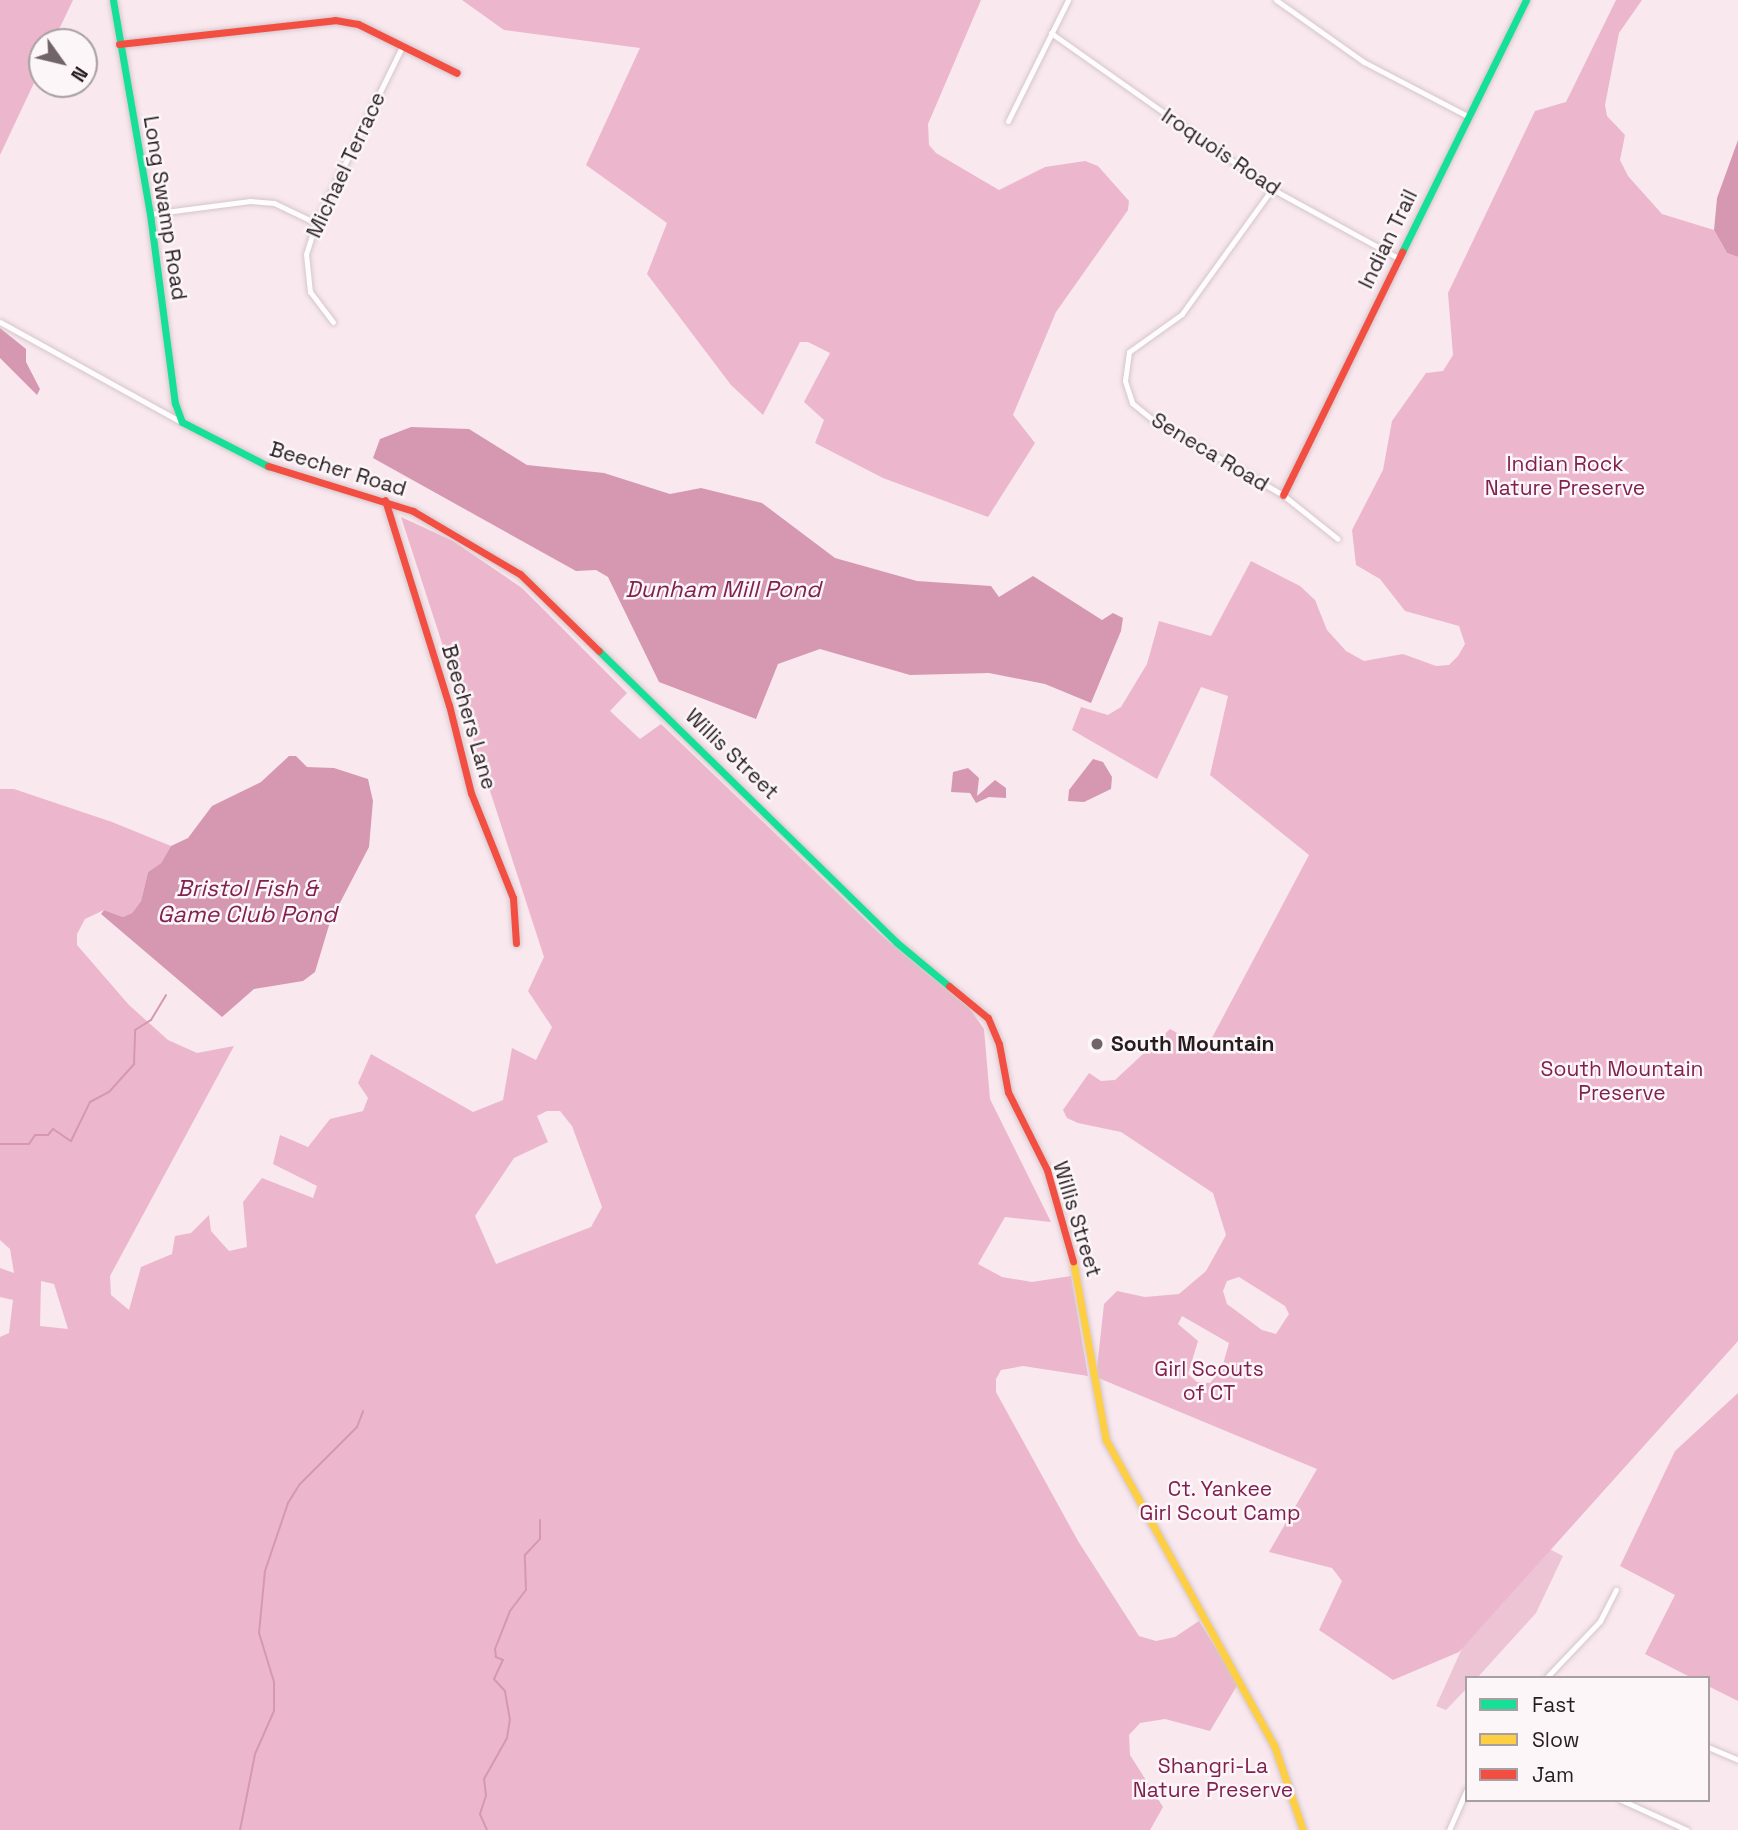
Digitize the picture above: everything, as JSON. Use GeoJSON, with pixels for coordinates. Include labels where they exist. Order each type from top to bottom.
{"type":"FeatureCollection","features":[{"type":"Feature","properties":{"kind":"main road","name":"Long Swamp Road"},"geometry":{"type":"LineString","coordinates":[[113,0],[150,214],[175,403],[182,422]]}},
{"type":"Feature","properties":{"kind":"main road","name":"Indian Trail"},"geometry":{"type":"LineString","coordinates":[[1283,495],[1526,0]]}},
{"type":"Feature","properties":{"kind":"main road"},"geometry":{"type":"LineString","coordinates":[[119,44],[335,20],[358,24],[457,73]]}},
{"type":"Feature","properties":{"kind":"main road","name":"Beecher Road"},"geometry":{"type":"LineString","coordinates":[[182,422],[263,464],[384,500],[439,523],[520,574],[638,688]]}},
{"type":"Feature","properties":{"kind":"main road","name":"Beechers Lane"},"geometry":{"type":"LineString","coordinates":[[384,500],[449,705],[471,793],[513,898],[516,943]]}},
{"type":"Feature","properties":{"kind":"main road","name":"Willis Street"},"geometry":{"type":"LineString","coordinates":[[638,688],[896,942],[988,1018],[999,1044],[1008,1092],[1047,1170],[1070,1246],[1084,1310],[1095,1402],[1106,1440],[1274,1745],[1303,1830]]}},
{"type":"Feature","properties":{"kind":"street"},"geometry":{"type":"LineString","coordinates":[[1008,121],[1068,0]]}},
{"type":"Feature","properties":{"kind":"street"},"geometry":{"type":"LineString","coordinates":[[1276,0],[1364,62],[1469,117]]}},
{"type":"Feature","properties":{"kind":"street","name":"Iroquois Road"},"geometry":{"type":"LineString","coordinates":[[1051,33],[1272,189],[1398,258]]}},
{"type":"Feature","properties":{"kind":"street","name":"Michael Terrace"},"geometry":{"type":"LineString","coordinates":[[333,322],[318,307],[305,276],[306,254],[316,223],[402,46]]}},
{"type":"Feature","properties":{"kind":"street","name":"Seneca Road"},"geometry":{"type":"LineString","coordinates":[[1272,189],[1182,314],[1129,352],[1125,381],[1132,403],[1152,419],[1283,495],[1338,538]]}},
{"type":"Feature","properties":{"kind":"street"},"geometry":{"type":"LineString","coordinates":[[150,214],[250,201],[274,203],[316,223]]}},
{"type":"Feature","properties":{"kind":"street","name":"Beecher Road"},"geometry":{"type":"LineString","coordinates":[[0,322],[182,422]]}},
{"type":"Feature","properties":{"kind":"street"},"geometry":{"type":"LineString","coordinates":[[1548,1676],[1600,1621],[1616,1590]]}},
{"type":"Feature","properties":{"kind":"street"},"geometry":{"type":"LineString","coordinates":[[1553,1671],[1557,1676]]}},
{"type":"Feature","properties":{"kind":"street"},"geometry":{"type":"LineString","coordinates":[[1710,1748],[1738,1760]]}},
{"type":"Feature","properties":{"kind":"street"},"geometry":{"type":"LineString","coordinates":[[1449,1830],[1465,1794]]}},
{"type":"Feature","properties":{"kind":"street"},"geometry":{"type":"LineString","coordinates":[[1625,1802],[1688,1830]]}},
{"type":"Feature","properties":{"kind":"shaded area"},"geometry":{"type":"Polygon","coordinates":[[[1515,1531],[1563,1556],[1536,1613],[1479,1676],[1465,1676],[1465,1690],[1446,1710],[1436,1706],[1515,1531]]]}},
{"type":"Feature","properties":{"kind":"green space"},"geometry":{"type":"Polygon","coordinates":[[[0,0],[73,0],[60,28],[28,28],[28,96],[0,155],[0,0]]]}},
{"type":"Feature","properties":{"kind":"green space"},"geometry":{"type":"Polygon","coordinates":[[[462,0],[981,0],[928,124],[929,145],[936,153],[999,190],[1045,167],[1085,161],[1098,166],[1129,201],[1128,210],[1056,312],[1013,415],[1035,443],[988,517],[883,478],[815,443],[824,420],[804,402],[830,353],[808,342],[800,342],[763,415],[731,385],[647,274],[667,223],[586,165],[640,48],[504,30],[462,0]]]}},
{"type":"Feature","properties":{"kind":"green space"},"geometry":{"type":"Polygon","coordinates":[[[1616,0],[1642,0],[1619,33],[1605,105],[1607,116],[1625,135],[1620,160],[1628,176],[1662,214],[1714,230],[1727,253],[1738,257],[1738,1341],[1459,1652],[1393,1680],[1319,1630],[1342,1581],[1332,1568],[1269,1552],[1317,1469],[1096,1377],[1104,1304],[1117,1291],[1145,1297],[1179,1294],[1206,1271],[1226,1235],[1213,1193],[1121,1132],[1078,1123],[1067,1118],[1063,1110],[1089,1073],[1101,1081],[1115,1080],[1170,1029],[1206,1049],[1309,855],[1210,775],[1228,696],[1201,687],[1157,779],[1072,730],[1081,707],[1108,715],[1121,707],[1147,664],[1159,621],[1211,636],[1251,561],[1300,586],[1315,600],[1327,630],[1346,651],[1364,661],[1403,654],[1436,666],[1449,665],[1458,656],[1465,644],[1459,626],[1405,611],[1380,579],[1356,565],[1352,530],[1383,470],[1392,421],[1426,373],[1443,371],[1453,355],[1448,293],[1535,111],[1566,102],[1616,0]],[[1239,1277],[1227,1281],[1223,1291],[1227,1304],[1262,1330],[1276,1334],[1289,1314],[1285,1306],[1239,1277]],[[1182,1316],[1178,1324],[1198,1341],[1188,1374],[1197,1382],[1210,1383],[1222,1368],[1229,1343],[1182,1316]]]}},
{"type":"Feature","properties":{"kind":"green space"},"geometry":{"type":"Polygon","coordinates":[[[401,517],[453,541],[522,588],[627,693],[610,711],[640,739],[661,724],[880,934],[970,1009],[984,1029],[990,1099],[1051,1222],[1005,1217],[978,1264],[1002,1277],[1032,1282],[1071,1276],[1088,1376],[1023,1366],[1001,1370],[996,1379],[996,1392],[1078,1541],[1139,1636],[1156,1641],[1175,1637],[1199,1621],[1238,1684],[1210,1731],[1165,1719],[1140,1723],[1129,1735],[1130,1755],[1163,1807],[1150,1830],[0,1830],[0,1337],[9,1333],[13,1300],[0,1297],[0,1268],[14,1273],[10,1249],[0,1240],[0,789],[14,789],[112,822],[171,846],[161,863],[148,872],[141,901],[132,913],[123,917],[104,910],[85,919],[77,934],[77,945],[129,1005],[168,1040],[197,1053],[234,1046],[110,1276],[111,1295],[129,1310],[141,1267],[172,1254],[175,1236],[191,1233],[209,1215],[211,1231],[229,1251],[247,1247],[243,1202],[262,1178],[313,1198],[317,1186],[273,1164],[280,1135],[308,1147],[330,1119],[363,1111],[368,1098],[358,1083],[371,1054],[473,1112],[503,1100],[512,1048],[536,1060],[552,1027],[528,991],[544,957],[401,517]],[[547,1111],[537,1116],[548,1142],[514,1158],[475,1216],[496,1264],[591,1227],[602,1207],[572,1126],[560,1111],[547,1111]],[[41,1281],[40,1326],[68,1329],[54,1284],[41,1281]]]}},
{"type":"Feature","properties":{"kind":"green space"},"geometry":{"type":"Polygon","coordinates":[[[1738,1393],[1738,1701],[1710,1687],[1710,1676],[1688,1676],[1645,1654],[1675,1595],[1620,1566],[1675,1451],[1738,1393]]]}},
{"type":"Feature","properties":{"kind":"water"},"geometry":{"type":"Polygon","coordinates":[[[1738,140],[1738,257],[1727,253],[1714,230],[1717,198],[1738,140]]]}},
{"type":"Feature","properties":{"kind":"water"},"geometry":{"type":"Polygon","coordinates":[[[0,328],[26,349],[26,362],[40,389],[37,395],[0,358],[0,328]]]}},
{"type":"Feature","properties":{"kind":"water","name":"Dunham Mill Pond"},"geometry":{"type":"Polygon","coordinates":[[[411,427],[469,429],[527,465],[604,473],[670,494],[701,488],[762,503],[835,558],[917,581],[991,586],[999,597],[1033,576],[1102,620],[1113,613],[1123,618],[1121,631],[1091,703],[1045,684],[989,673],[910,675],[820,649],[778,664],[756,719],[659,682],[608,577],[596,570],[576,571],[373,458],[380,439],[411,427]]]}},
{"type":"Feature","properties":{"kind":"water","name":"Bristol Fish & Game Club Pond"},"geometry":{"type":"Polygon","coordinates":[[[289,756],[296,756],[307,767],[334,768],[368,779],[373,801],[369,847],[330,922],[315,972],[303,981],[254,989],[222,1017],[101,914],[104,910],[123,917],[132,913],[141,901],[148,872],[161,863],[171,846],[188,838],[212,806],[261,782],[289,756]]]}},
{"type":"Feature","properties":{"kind":"water"},"geometry":{"type":"Polygon","coordinates":[[[1093,759],[1103,762],[1112,777],[1111,789],[1084,802],[1068,801],[1069,790],[1093,759]]]}},
{"type":"Feature","properties":{"kind":"water"},"geometry":{"type":"Polygon","coordinates":[[[968,768],[979,778],[977,796],[995,780],[1006,788],[1006,798],[989,797],[976,803],[970,793],[951,792],[953,772],[968,768]]]}},
{"type":"Feature","properties":{"kind":"waterway"},"geometry":{"type":"LineString","coordinates":[[0,1144],[29,1144],[35,1135],[48,1135],[53,1129],[71,1141],[90,1102],[109,1092],[134,1064],[135,1030],[151,1020],[166,995]]}},
{"type":"Feature","properties":{"kind":"waterway"},"geometry":{"type":"LineString","coordinates":[[240,1830],[255,1754],[274,1711],[274,1682],[259,1633],[265,1571],[288,1503],[300,1484],[357,1427],[363,1411]]}},
{"type":"Feature","properties":{"kind":"waterway"},"geometry":{"type":"LineString","coordinates":[[487,1830],[480,1814],[486,1795],[484,1779],[507,1738],[510,1720],[505,1691],[494,1679],[503,1660],[496,1657],[495,1649],[510,1611],[526,1590],[525,1555],[540,1539],[540,1520]]}},
{"type":"Feature","properties":{"kind":"traffic: fast"},"geometry":{"type":"LineString","coordinates":[[113,0],[150,214],[175,403],[182,422],[268,466]]}},
{"type":"Feature","properties":{"kind":"traffic: fast"},"geometry":{"type":"LineString","coordinates":[[1402,252],[1526,0]]}},
{"type":"Feature","properties":{"kind":"traffic: fast"},"geometry":{"type":"LineString","coordinates":[[599,651],[896,942],[949,986]]}},
{"type":"Feature","properties":{"kind":"traffic: slow"},"geometry":{"type":"LineString","coordinates":[[1073,1261],[1106,1440],[1274,1745],[1303,1830]]}},
{"type":"Feature","properties":{"kind":"traffic: jam"},"geometry":{"type":"LineString","coordinates":[[119,44],[335,20],[358,24],[457,73]]}},
{"type":"Feature","properties":{"kind":"traffic: jam"},"geometry":{"type":"LineString","coordinates":[[1283,495],[1402,252]]}},
{"type":"Feature","properties":{"kind":"traffic: jam"},"geometry":{"type":"LineString","coordinates":[[268,466],[413,511],[520,574],[599,651]]}},
{"type":"Feature","properties":{"kind":"traffic: jam"},"geometry":{"type":"LineString","coordinates":[[385,500],[449,705],[471,793],[513,898],[516,943]]}},
{"type":"Feature","properties":{"kind":"traffic: jam"},"geometry":{"type":"LineString","coordinates":[[949,986],[988,1018],[999,1044],[1008,1092],[1047,1170],[1073,1261]]}},
{"type":"Feature","properties":{"kind":"place","name":"South Mountain"},"geometry":{"type":"Point","coordinates":[1097,1044]}},
{"type":"Feature","properties":{"kind":"park label","name":"Indian Rock Nature Preserve"},"geometry":{"type":"Point","coordinates":[1565,476]}},
{"type":"Feature","properties":{"kind":"park label","name":"South Mountain Preserve"},"geometry":{"type":"Point","coordinates":[1622,1081]}},
{"type":"Feature","properties":{"kind":"park label","name":"Girl Scouts of CT"},"geometry":{"type":"Point","coordinates":[1209,1381]}},
{"type":"Feature","properties":{"kind":"park label","name":"Ct. Yankee Girl Scout Camp"},"geometry":{"type":"Point","coordinates":[1220,1501]}},
{"type":"Feature","properties":{"kind":"park label","name":"Shangri-La Nature Preserve"},"geometry":{"type":"Point","coordinates":[1213,1778]}}]}
